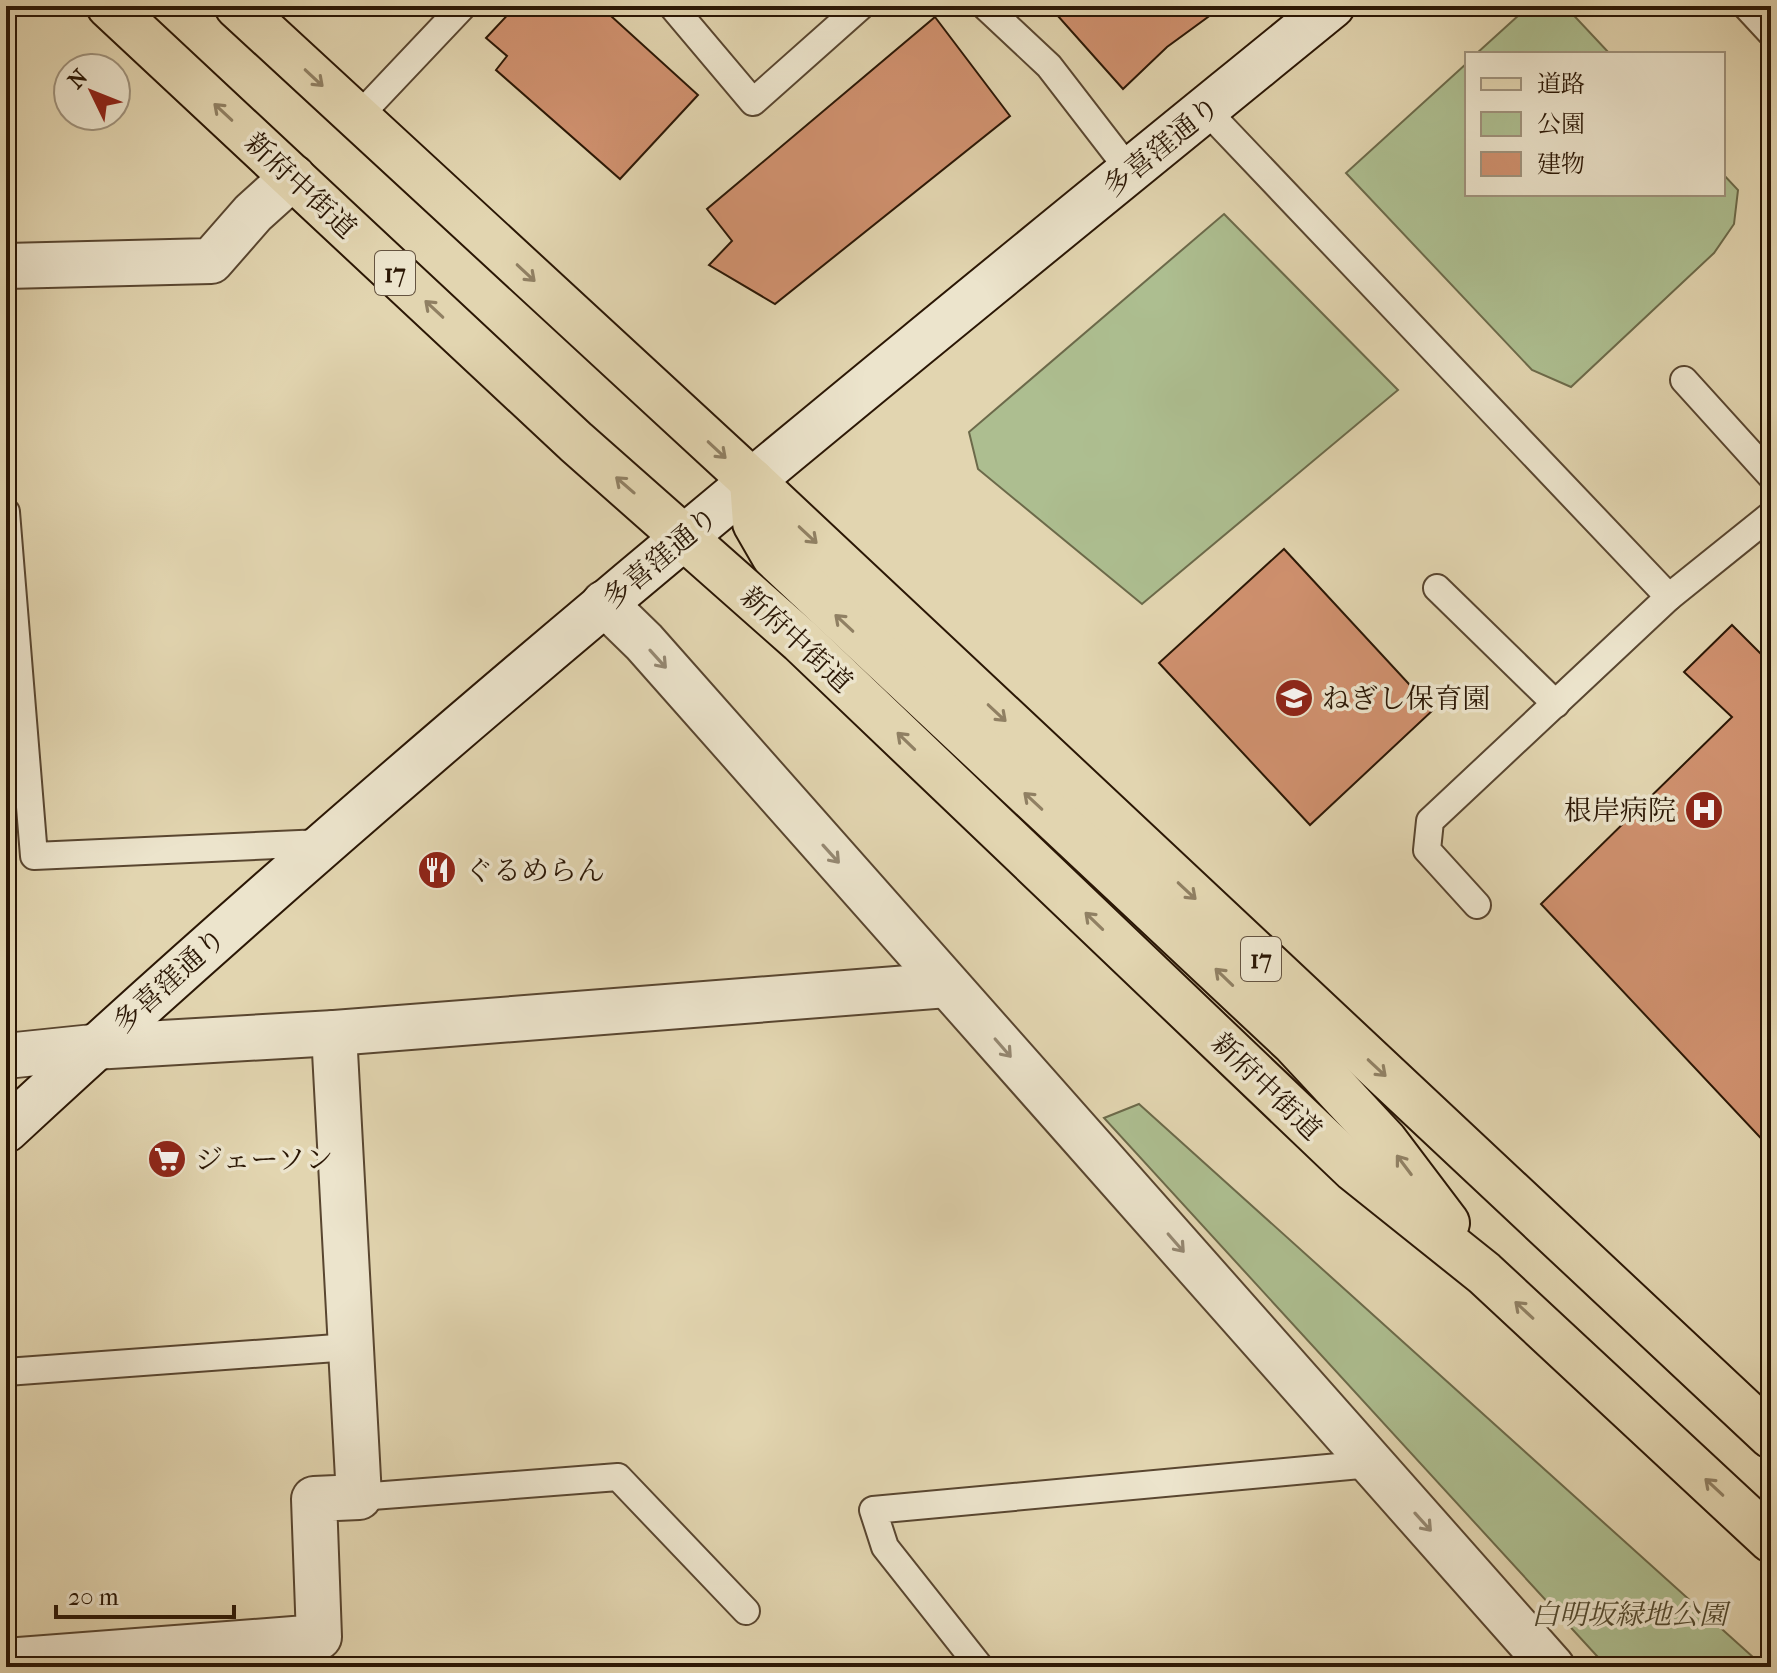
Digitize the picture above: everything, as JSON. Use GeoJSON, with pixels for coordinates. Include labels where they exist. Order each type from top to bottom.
{"type":"FeatureCollection","features":[{"type":"Feature","properties":{"kind":"main road","name":"新府中街道"},"geometry":{"type":"LineString","coordinates":[[109,6],[576,442],[801,641],[1354,1169],[1484,1273],[1771,1540]]}},
{"type":"Feature","properties":{"kind":"main road","name":"17"},"geometry":{"type":"LineString","coordinates":[[237,6],[752,481],[1771,1436]]}},
{"type":"Feature","properties":{"kind":"main road","name":"新府中街道"},"geometry":{"type":"LineString","coordinates":[[752,481],[755,523],[774,556],[1294,1043],[1385,1141],[1484,1273]]}},
{"type":"Feature","properties":{"kind":"street","name":"多喜窪通り"},"geometry":{"type":"LineString","coordinates":[[6,1130],[93,1047],[322,843],[604,603],[1332,6]]}},
{"type":"Feature","properties":{"kind":"street"},"geometry":{"type":"LineString","coordinates":[[6,266],[211,261],[253,213],[293,177]]}},
{"type":"Feature","properties":{"kind":"street"},"geometry":{"type":"LineString","coordinates":[[604,603],[644,642],[1552,1667]]}},
{"type":"Feature","properties":{"kind":"street"},"geometry":{"type":"LineString","coordinates":[[6,1056],[93,1047],[334,1033],[947,985]]}},
{"type":"Feature","properties":{"kind":"street"},"geometry":{"type":"LineString","coordinates":[[6,1661],[319,1637],[314,1499],[359,1497],[334,1033]]}},
{"type":"Feature","properties":{"kind":"lane"},"geometry":{"type":"LineString","coordinates":[[357,118],[463,6]]}},
{"type":"Feature","properties":{"kind":"lane"},"geometry":{"type":"LineString","coordinates":[[672,6],[753,102],[861,6]]}},
{"type":"Feature","properties":{"kind":"lane"},"geometry":{"type":"LineString","coordinates":[[985,6],[1049,66],[1130,171]]}},
{"type":"Feature","properties":{"kind":"lane"},"geometry":{"type":"LineString","coordinates":[[1746,6],[1771,33]]}},
{"type":"Feature","properties":{"kind":"lane"},"geometry":{"type":"LineString","coordinates":[[1205,109],[1669,597]]}},
{"type":"Feature","properties":{"kind":"lane"},"geometry":{"type":"LineString","coordinates":[[1684,380],[1771,476]]}},
{"type":"Feature","properties":{"kind":"lane"},"geometry":{"type":"LineString","coordinates":[[6,512],[11,646],[34,856],[322,843]]}},
{"type":"Feature","properties":{"kind":"lane"},"geometry":{"type":"LineString","coordinates":[[1477,905],[1427,850],[1430,821],[1669,597],[1771,515]]}},
{"type":"Feature","properties":{"kind":"lane"},"geometry":{"type":"LineString","coordinates":[[1437,588],[1556,704]]}},
{"type":"Feature","properties":{"kind":"lane"},"geometry":{"type":"LineString","coordinates":[[6,1372],[350,1347]]}},
{"type":"Feature","properties":{"kind":"lane"},"geometry":{"type":"LineString","coordinates":[[980,1667],[885,1547],[873,1510],[1371,1464]]}},
{"type":"Feature","properties":{"kind":"lane"},"geometry":{"type":"LineString","coordinates":[[359,1497],[618,1477],[746,1611]]}},
{"type":"Feature","properties":{"kind":"green space"},"geometry":{"type":"Polygon","coordinates":[[[1529,6],[1565,6],[1608,52],[1478,52],[1529,6]]]}},
{"type":"Feature","properties":{"kind":"green space"},"geometry":{"type":"Polygon","coordinates":[[[1465,65],[1465,196],[1725,196],[1725,176],[1738,190],[1734,224],[1714,253],[1571,387],[1532,370],[1346,173],[1465,65]]]}},
{"type":"Feature","properties":{"kind":"green space"},"geometry":{"type":"Polygon","coordinates":[[[1224,214],[1398,390],[1142,604],[978,469],[969,432],[1224,214]]]}},
{"type":"Feature","properties":{"kind":"green space","name":"白明坂緑地公園"},"geometry":{"type":"Polygon","coordinates":[[[1139,1104],[1764,1667],[1607,1667],[1104,1118],[1139,1104]]]}},
{"type":"Feature","properties":{"kind":"building"},"geometry":{"type":"Polygon","coordinates":[[[516,6],[600,6],[698,95],[620,179],[496,70],[507,56],[486,38],[516,6]]]}},
{"type":"Feature","properties":{"kind":"building"},"geometry":{"type":"Polygon","coordinates":[[[1049,6],[1223,6],[1167,47],[1123,89],[1049,6]]]}},
{"type":"Feature","properties":{"kind":"building"},"geometry":{"type":"Polygon","coordinates":[[[935,17],[1010,116],[775,304],[709,265],[732,241],[707,209],[935,17]]]}},
{"type":"Feature","properties":{"kind":"building"},"geometry":{"type":"Polygon","coordinates":[[[1284,549],[1433,710],[1310,825],[1159,663],[1284,549]]]}},
{"type":"Feature","properties":{"kind":"building","name":"根岸病院"},"geometry":{"type":"Polygon","coordinates":[[[1732,625],[1771,664],[1771,1149],[1541,904],[1732,717],[1684,672],[1732,625]]]}},
{"type":"Feature","properties":{"kind":"place","name":"ねぎし保育園"},"geometry":{"type":"Point","coordinates":[1294,698]}},
{"type":"Feature","properties":{"kind":"place","name":"根岸病院"},"geometry":{"type":"Point","coordinates":[1704,810]}},
{"type":"Feature","properties":{"kind":"place","name":"ぐるめらん"},"geometry":{"type":"Point","coordinates":[437,870]}},
{"type":"Feature","properties":{"kind":"place","name":"ジェーソン"},"geometry":{"type":"Point","coordinates":[167,1159]}}]}
